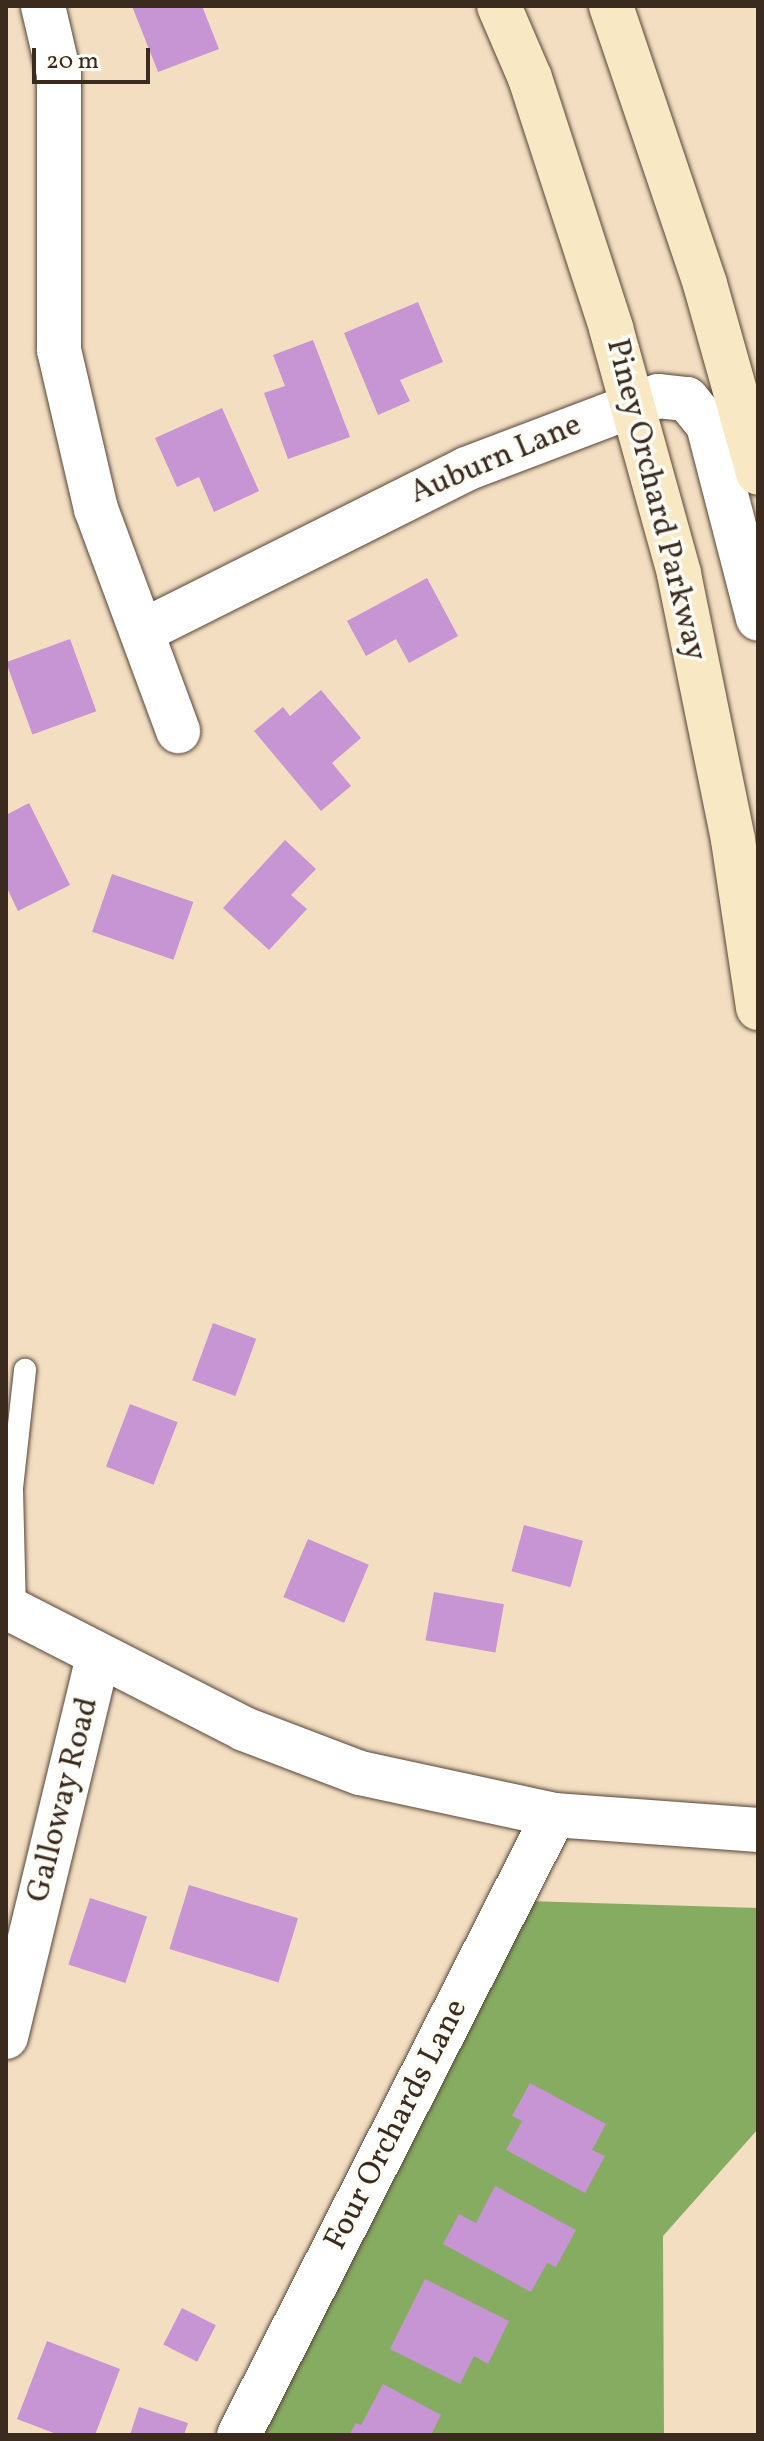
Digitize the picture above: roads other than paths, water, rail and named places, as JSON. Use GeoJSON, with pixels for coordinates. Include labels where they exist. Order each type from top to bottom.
{"type":"FeatureCollection","features":[{"type":"Feature","properties":{"kind":"main road","name":"Piney Orchard Parkway"},"geometry":{"type":"LineString","coordinates":[[499,6],[530,78],[633,402],[679,574],[733,840],[758,1008]]}},
{"type":"Feature","properties":{"kind":"main road"},"geometry":{"type":"LineString","coordinates":[[611,6],[705,284],[758,473]]}},
{"type":"Feature","properties":{"kind":"street"},"geometry":{"type":"LineString","coordinates":[[43,6],[59,74],[59,350],[96,509],[145,630],[178,731]]}},
{"type":"Feature","properties":{"kind":"street","name":"Auburn Lane"},"geometry":{"type":"LineString","coordinates":[[145,630],[466,469],[633,402],[658,396],[687,399],[708,425],[758,619]]}},
{"type":"Feature","properties":{"kind":"street"},"geometry":{"type":"LineString","coordinates":[[10,1610],[244,1729],[360,1773],[554,1815],[758,1830]]}},
{"type":"Feature","properties":{"kind":"street","name":"Galloway Road"},"geometry":{"type":"LineString","coordinates":[[6,2037],[98,1656]]}},
{"type":"Feature","properties":{"kind":"street","name":"Four Orchards Lane"},"geometry":{"type":"LineString","coordinates":[[239,2435],[554,1815]]}},
{"type":"Feature","properties":{"kind":"lane"},"geometry":{"type":"LineString","coordinates":[[10,1610],[12,1488],[25,1370]]}}]}
